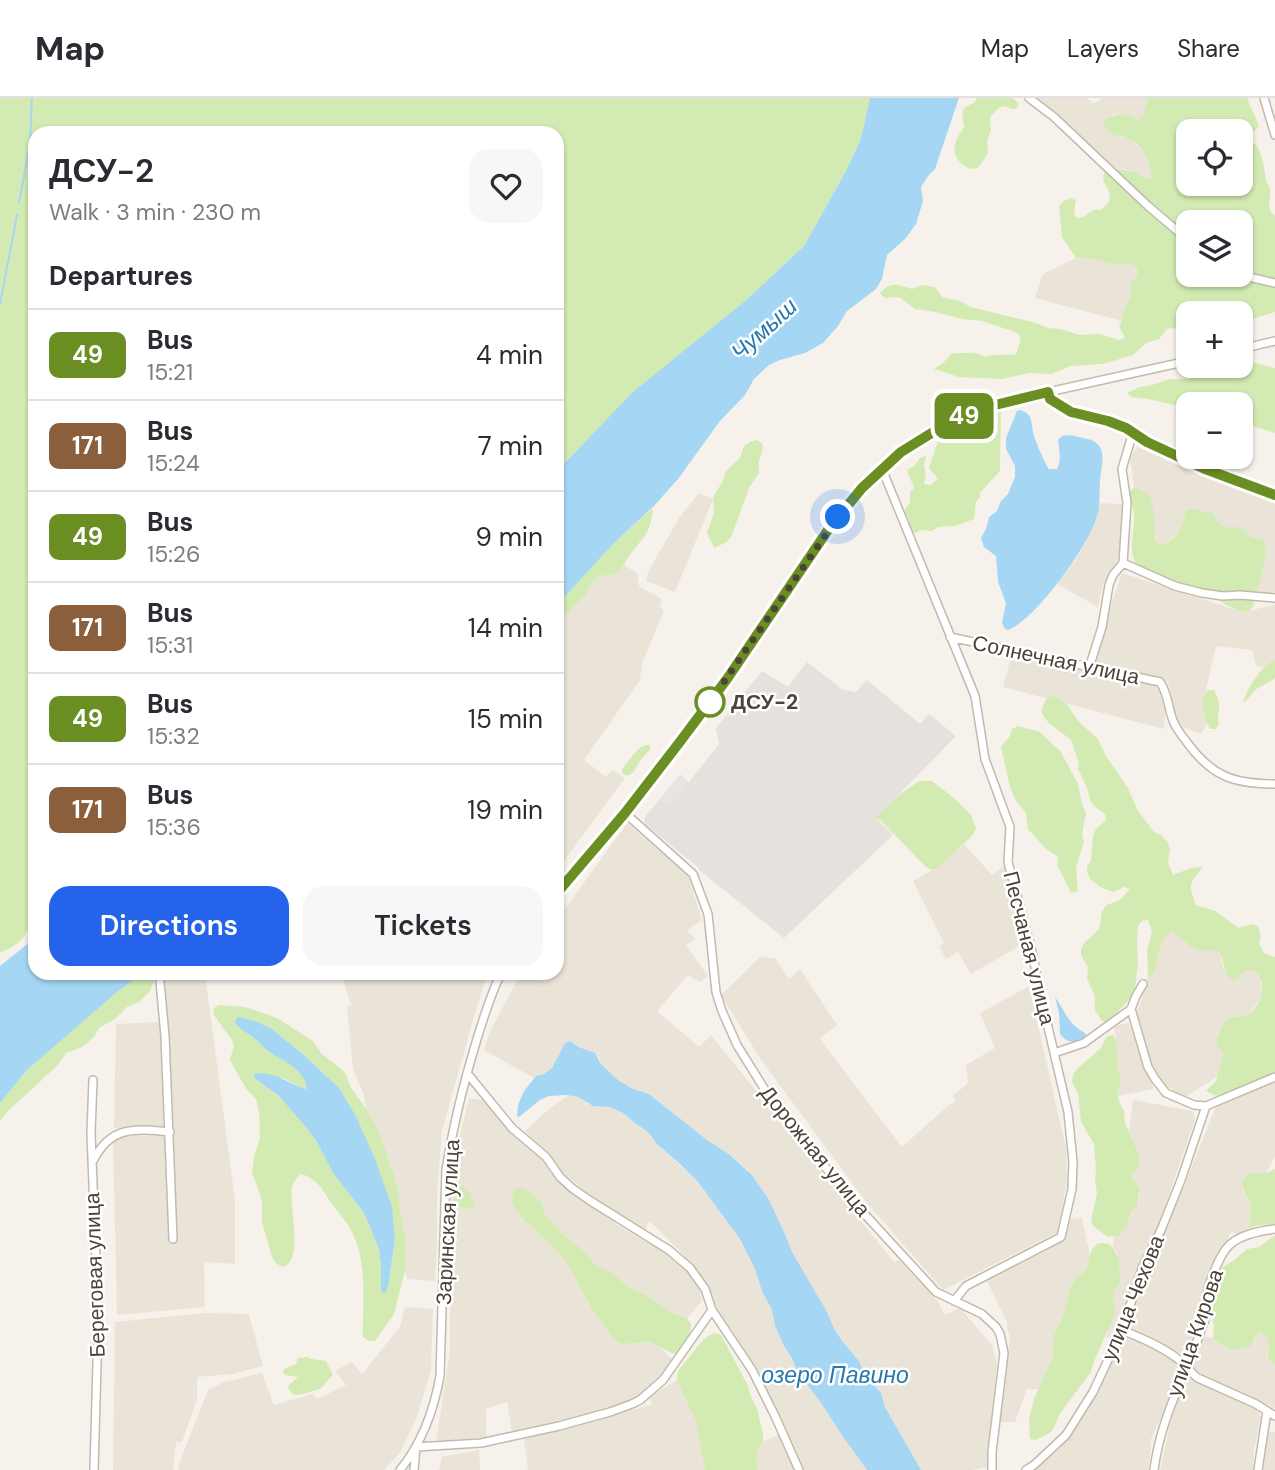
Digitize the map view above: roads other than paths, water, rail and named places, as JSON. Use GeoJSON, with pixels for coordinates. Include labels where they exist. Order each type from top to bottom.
{"type":"FeatureCollection","features":[{"type":"Feature","properties":{"kind":"street"},"geometry":{"type":"LineString","coordinates":[[1029,98],[1054,117],[1176,230]]}},
{"type":"Feature","properties":{"kind":"street"},"geometry":{"type":"LineString","coordinates":[[1264,98],[1275,135]]}},
{"type":"Feature","properties":{"kind":"street"},"geometry":{"type":"LineString","coordinates":[[1253,278],[1275,283]]}},
{"type":"Feature","properties":{"kind":"street"},"geometry":{"type":"LineString","coordinates":[[1253,346],[1275,341]]}},
{"type":"Feature","properties":{"kind":"street"},"geometry":{"type":"LineString","coordinates":[[564,885],[625,813],[727,679],[830,527],[862,488],[901,452],[972,412],[1003,402],[1176,363]]}},
{"type":"Feature","properties":{"kind":"street"},"geometry":{"type":"LineString","coordinates":[[1048,392],[1050,399],[1071,412],[1108,421],[1205,469],[1275,495]]}},
{"type":"Feature","properties":{"kind":"street"},"geometry":{"type":"LineString","coordinates":[[1090,667],[1102,626],[1108,585],[1123,563],[1128,503],[1122,469],[1133,432]]}},
{"type":"Feature","properties":{"kind":"street","name":"Песчаная улица"},"geometry":{"type":"LineString","coordinates":[[882,469],[975,696],[985,760],[1010,827],[1008,862],[1069,1112],[1072,1189],[1063,1233],[1057,1239],[966,1286],[954,1301]]}},
{"type":"Feature","properties":{"kind":"street"},"geometry":{"type":"LineString","coordinates":[[1123,563],[1175,586],[1202,593],[1275,598]]}},
{"type":"Feature","properties":{"kind":"street","name":"Солнечная улица"},"geometry":{"type":"LineString","coordinates":[[950,637],[1160,682],[1166,690],[1174,723],[1199,759],[1208,767],[1230,778],[1275,784]]}},
{"type":"Feature","properties":{"kind":"street","name":"Дорожная улица"},"geometry":{"type":"LineString","coordinates":[[625,813],[693,874],[708,914],[716,992],[722,1011],[737,1045],[770,1098],[858,1207],[936,1292],[982,1314],[1000,1334],[1004,1353],[992,1470]]}},
{"type":"Feature","properties":{"kind":"street"},"geometry":{"type":"LineString","coordinates":[[564,877],[568,880]]}},
{"type":"Feature","properties":{"kind":"street","name":"Заринская улица"},"geometry":{"type":"LineString","coordinates":[[400,1470],[416,1447],[434,1406],[440,1376],[446,1170],[467,1073],[498,980]]}},
{"type":"Feature","properties":{"kind":"street"},"geometry":{"type":"LineString","coordinates":[[160,982],[170,1132],[173,1239]]}},
{"type":"Feature","properties":{"kind":"street"},"geometry":{"type":"LineString","coordinates":[[1054,1053],[1084,1043],[1131,1009],[1143,984]]}},
{"type":"Feature","properties":{"kind":"street"},"geometry":{"type":"LineString","coordinates":[[1131,1009],[1148,1067],[1166,1093],[1178,1099],[1206,1106],[1275,1077]]}},
{"type":"Feature","properties":{"kind":"street"},"geometry":{"type":"LineString","coordinates":[[467,1073],[512,1128],[546,1157],[560,1177],[572,1188],[670,1250],[690,1268],[705,1289],[712,1310],[752,1370],[799,1470]]}},
{"type":"Feature","properties":{"kind":"street","name":"Береговая улица"},"geometry":{"type":"LineString","coordinates":[[93,1080],[91,1133],[98,1329],[94,1470]]}},
{"type":"Feature","properties":{"kind":"street","name":"улица Чехова"},"geometry":{"type":"LineString","coordinates":[[1026,1470],[1066,1434],[1093,1392],[1122,1329],[1143,1266],[1181,1180],[1206,1106]]}},
{"type":"Feature","properties":{"kind":"street"},"geometry":{"type":"LineString","coordinates":[[92,1164],[100,1148],[109,1138],[120,1132],[170,1132]]}},
{"type":"Feature","properties":{"kind":"street","name":"улица Кирова"},"geometry":{"type":"LineString","coordinates":[[1154,1470],[1160,1434],[1187,1368],[1206,1314],[1208,1291],[1225,1250],[1239,1239],[1275,1229]]}},
{"type":"Feature","properties":{"kind":"street"},"geometry":{"type":"LineString","coordinates":[[414,1470],[416,1447],[481,1443],[559,1426],[610,1412],[640,1400],[663,1380],[712,1310]]}},
{"type":"Feature","properties":{"kind":"street"},"geometry":{"type":"LineString","coordinates":[[1122,1329],[1171,1354],[1198,1378],[1256,1404],[1275,1416]]}},
{"type":"Feature","properties":{"kind":"street"},"geometry":{"type":"LineString","coordinates":[[1258,1470],[1267,1411]]}},
{"type":"Feature","properties":{"kind":"water","name":"Чумыш"},"geometry":{"type":"Polygon","coordinates":[[[870,98],[959,98],[935,169],[921,187],[923,201],[916,224],[905,239],[887,255],[882,279],[876,289],[847,311],[823,343],[805,353],[769,365],[754,379],[745,395],[720,421],[678,479],[564,597],[564,464],[633,392],[745,301],[804,246],[861,138],[870,98]]]}},
{"type":"Feature","properties":{"kind":"water"},"geometry":{"type":"Polygon","coordinates":[[[1019,410],[1027,413],[1030,418],[1035,440],[1049,469],[1057,469],[1059,466],[1058,440],[1065,435],[1098,444],[1102,458],[1098,511],[1090,534],[1045,599],[1019,624],[1008,630],[1002,623],[1006,603],[998,582],[996,556],[984,547],[981,538],[989,517],[997,511],[1015,477],[1015,466],[1006,449],[1006,438],[1019,410]]]}},
{"type":"Feature","properties":{"kind":"water"},"geometry":{"type":"Polygon","coordinates":[[[28,944],[28,980],[133,980],[27,1070],[0,1103],[0,966],[28,944]]]}},
{"type":"Feature","properties":{"kind":"water"},"geometry":{"type":"Polygon","coordinates":[[[1055,997],[1070,1021],[1086,1034],[1085,1039],[1071,1041],[1060,1034],[1055,997]]]}},
{"type":"Feature","properties":{"kind":"water"},"geometry":{"type":"Polygon","coordinates":[[[237,1017],[272,1029],[304,1055],[339,1088],[355,1114],[392,1207],[395,1240],[385,1293],[381,1289],[379,1249],[364,1213],[333,1173],[309,1131],[279,1096],[254,1078],[254,1074],[274,1075],[305,1089],[305,1081],[292,1066],[266,1050],[237,1026],[237,1017]]]}},
{"type":"Feature","properties":{"kind":"water","name":"озеро Павино"},"geometry":{"type":"Polygon","coordinates":[[[570,1041],[595,1053],[601,1064],[618,1080],[649,1094],[751,1174],[768,1198],[792,1252],[835,1330],[881,1393],[885,1407],[921,1470],[867,1470],[797,1371],[775,1326],[772,1310],[740,1239],[698,1182],[657,1144],[648,1132],[623,1113],[610,1107],[593,1106],[578,1097],[567,1095],[549,1096],[517,1116],[524,1091],[536,1076],[552,1068],[565,1043],[570,1041]]]}},
{"type":"Feature","properties":{"kind":"waterway"},"geometry":{"type":"LineString","coordinates":[[31,126],[32,98]]}},
{"type":"Feature","properties":{"kind":"waterway"},"geometry":{"type":"LineString","coordinates":[[19,203],[28,155]]}},
{"type":"Feature","properties":{"kind":"waterway"},"geometry":{"type":"LineString","coordinates":[[0,304],[17,215]]}},
{"type":"Feature","properties":{"kind":"place","name":"ДСУ-2"},"geometry":{"type":"Point","coordinates":[710,702]}}]}
